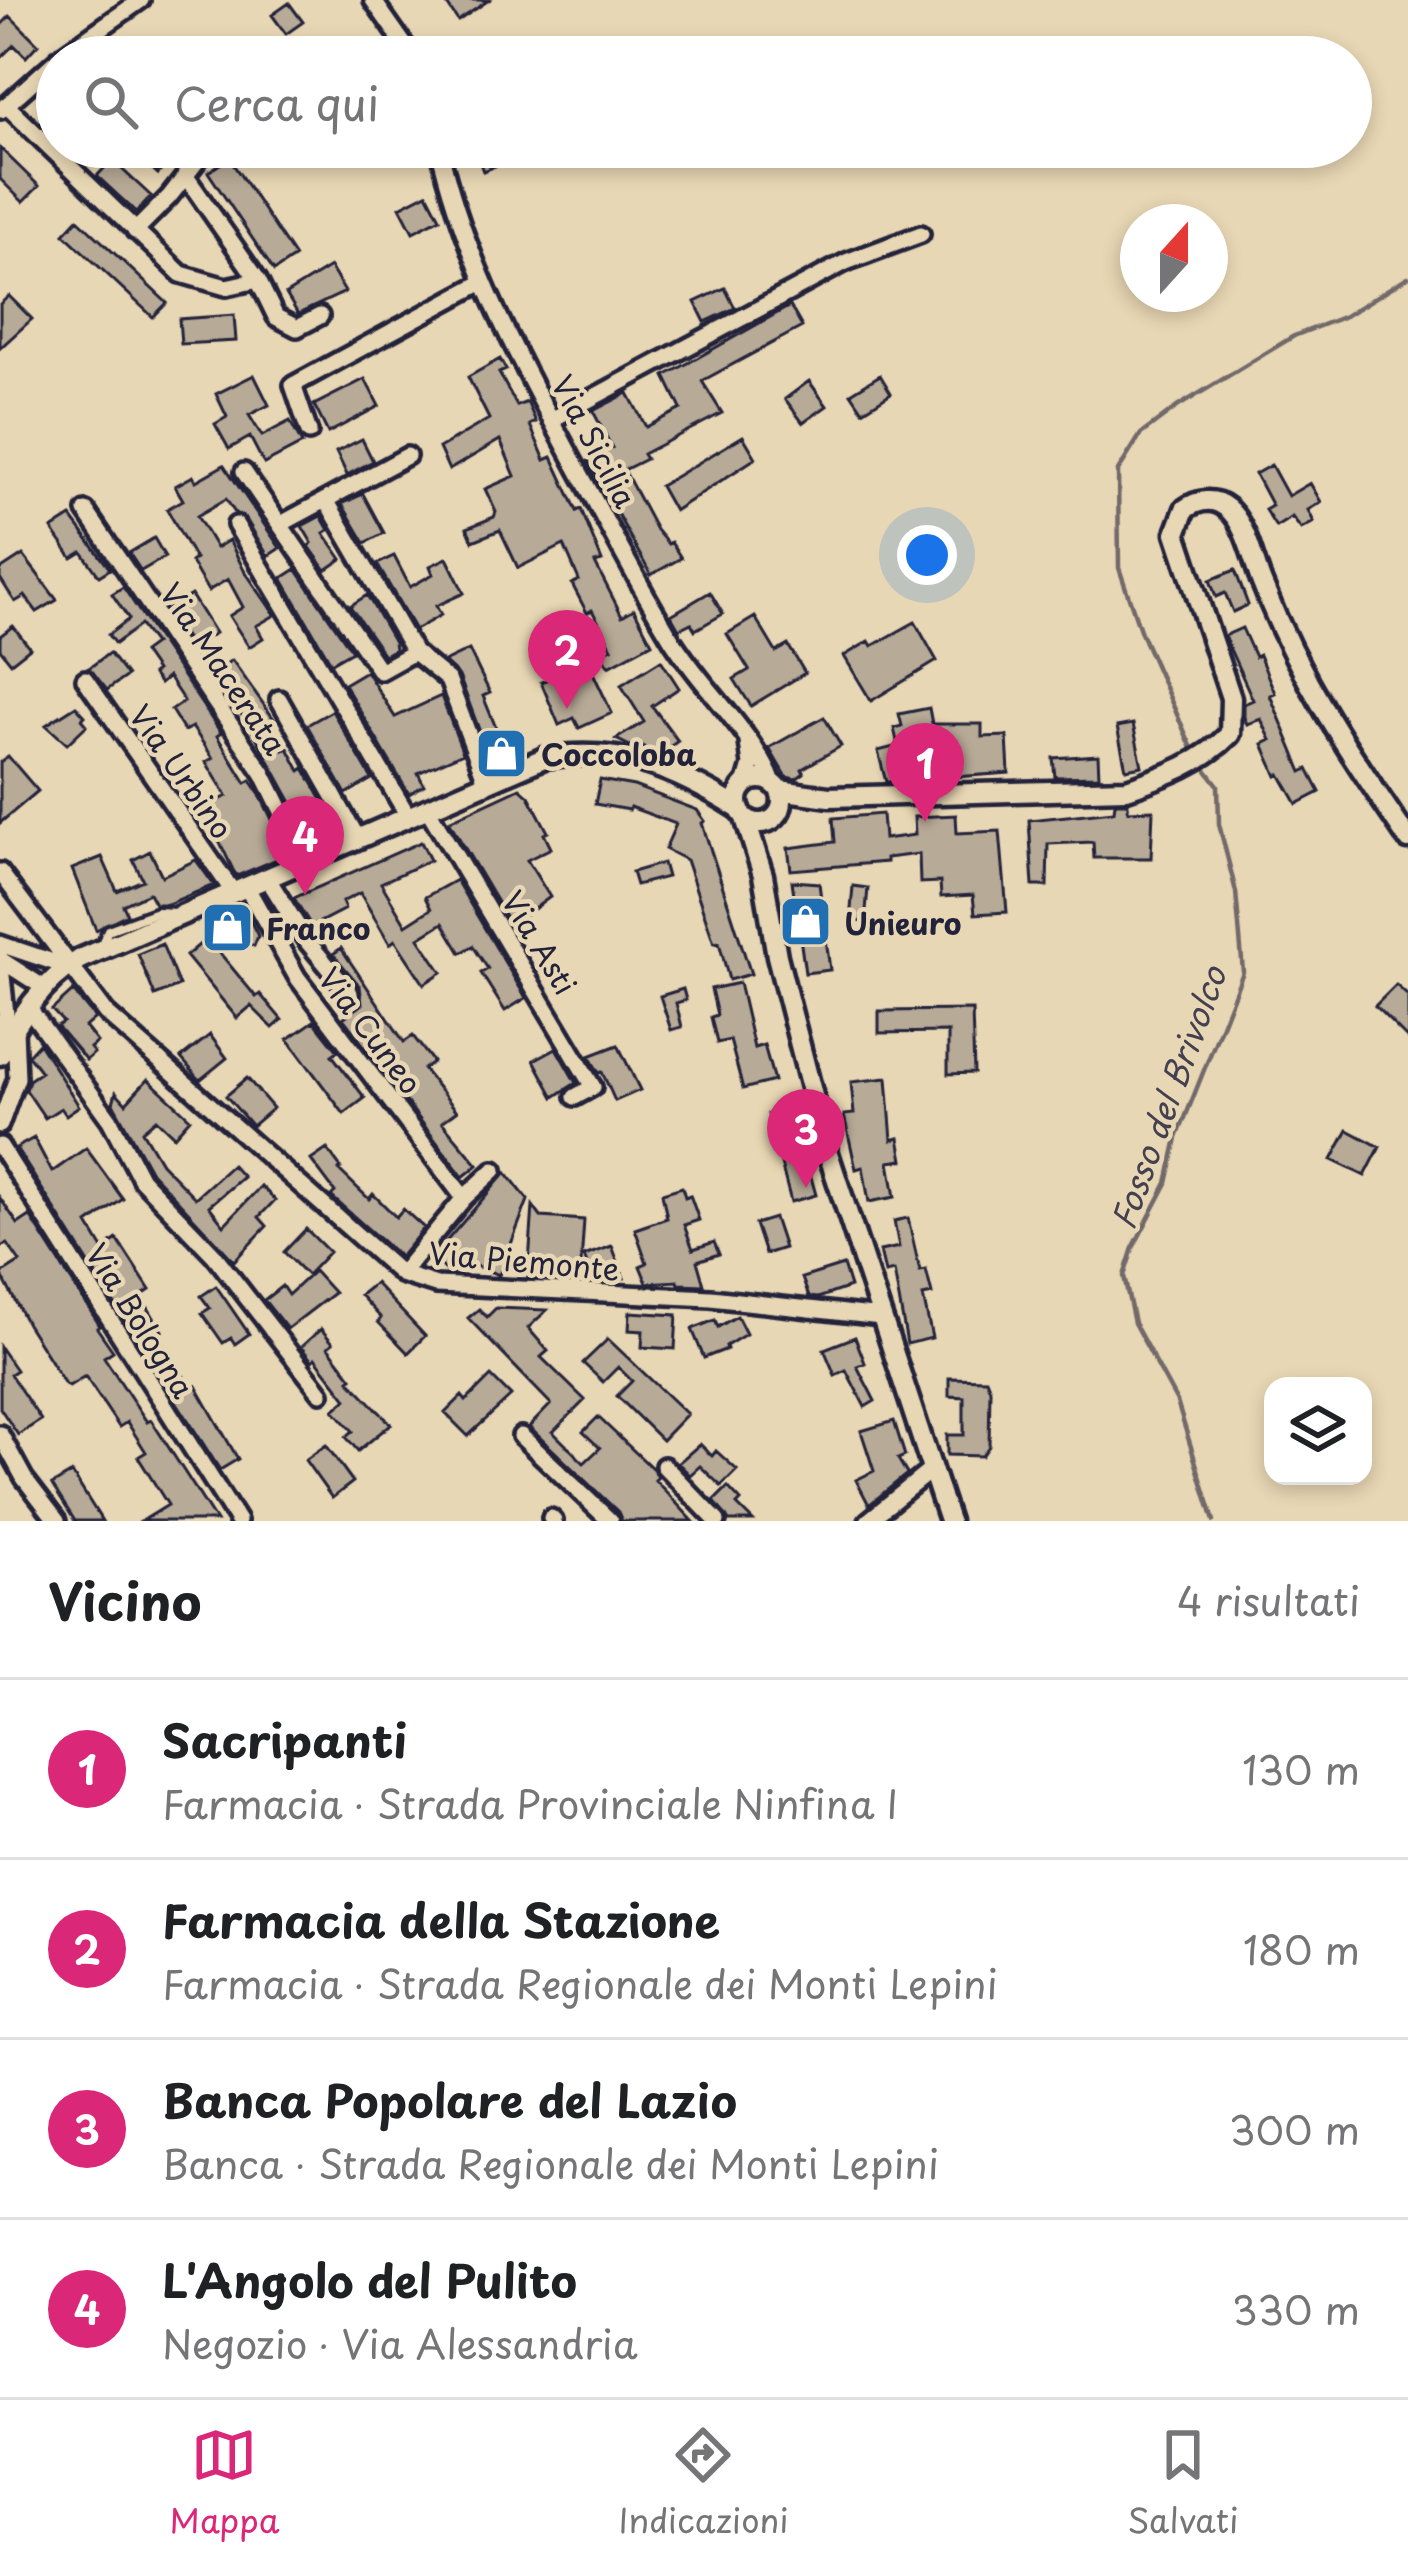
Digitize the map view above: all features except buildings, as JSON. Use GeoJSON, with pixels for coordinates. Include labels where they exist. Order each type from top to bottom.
{"type":"FeatureCollection","features":[{"type":"Feature","properties":{"kind":"street"},"geometry":{"type":"LineString","coordinates":[[90,36],[142,0]]}},
{"type":"Feature","properties":{"kind":"street"},"geometry":{"type":"LineString","coordinates":[[378,2],[399,36]]}},
{"type":"Feature","properties":{"kind":"street"},"geometry":{"type":"LineString","coordinates":[[36,79],[3,108],[36,139]]}},
{"type":"Feature","properties":{"kind":"street"},"geometry":{"type":"LineString","coordinates":[[67,168],[181,274],[226,287],[258,280]]}},
{"type":"Feature","properties":{"kind":"street"},"geometry":{"type":"LineString","coordinates":[[135,231],[190,168]]}},
{"type":"Feature","properties":{"kind":"street","name":"Via Sicilia"},"geometry":{"type":"LineString","coordinates":[[444,168],[453,208],[483,282],[551,420],[671,639],[777,787]]}},
{"type":"Feature","properties":{"kind":"street"},"geometry":{"type":"LineString","coordinates":[[184,175],[194,182],[258,280],[276,317],[297,328],[320,316]]}},
{"type":"Feature","properties":{"kind":"street"},"geometry":{"type":"LineString","coordinates":[[551,420],[846,262],[922,233]]}},
{"type":"Feature","properties":{"kind":"street"},"geometry":{"type":"LineString","coordinates":[[309,432],[293,385],[483,282]]}},
{"type":"Feature","properties":{"kind":"street"},"geometry":{"type":"LineString","coordinates":[[281,524],[407,456]]}},
{"type":"Feature","properties":{"kind":"street"},"geometry":{"type":"LineString","coordinates":[[244,472],[380,671],[415,652]]}},
{"type":"Feature","properties":{"kind":"street"},"geometry":{"type":"LineString","coordinates":[[326,500],[415,652],[448,680],[486,781]]}},
{"type":"Feature","properties":{"kind":"street"},"geometry":{"type":"LineString","coordinates":[[703,786],[744,786],[763,779],[777,787],[829,796],[1127,789],[1171,774],[1219,746],[1230,734],[1231,698],[1176,532],[1185,509],[1208,500],[1224,505],[1237,520],[1280,628],[1318,705],[1408,839]]}},
{"type":"Feature","properties":{"kind":"street","name":"Via Macerata"},"geometry":{"type":"LineString","coordinates":[[86,511],[262,773],[308,862]]}},
{"type":"Feature","properties":{"kind":"street"},"geometry":{"type":"LineString","coordinates":[[236,525],[418,812]]}},
{"type":"Feature","properties":{"kind":"street","name":"Via Urbino"},"geometry":{"type":"LineString","coordinates":[[85,679],[241,890]]}},
{"type":"Feature","properties":{"kind":"street"},"geometry":{"type":"LineString","coordinates":[[279,699],[358,839]]}},
{"type":"Feature","properties":{"kind":"street"},"geometry":{"type":"LineString","coordinates":[[747,739],[752,759],[742,813],[764,875],[777,956],[827,1150],[950,1521]]}},
{"type":"Feature","properties":{"kind":"street"},"geometry":{"type":"LineString","coordinates":[[0,1055],[43,986],[68,967],[544,758],[615,753],[703,786],[762,824],[829,796]]}},
{"type":"Feature","properties":{"kind":"street"},"geometry":{"type":"LineString","coordinates":[[764,875],[782,801],[777,787]]}},
{"type":"Feature","properties":{"kind":"street","name":"Via Asti"},"geometry":{"type":"LineString","coordinates":[[418,812],[593,1087],[575,1097]]}},
{"type":"Feature","properties":{"kind":"street","name":"Via Piemonte"},"geometry":{"type":"LineString","coordinates":[[0,872],[106,1013],[401,1274],[436,1285],[711,1298],[881,1317]]}},
{"type":"Feature","properties":{"kind":"street"},"geometry":{"type":"LineString","coordinates":[[268,879],[305,940],[350,993]]}},
{"type":"Feature","properties":{"kind":"street","name":"Via Cuneo"},"geometry":{"type":"LineString","coordinates":[[241,890],[297,976],[464,1198]]}},
{"type":"Feature","properties":{"kind":"street"},"geometry":{"type":"LineString","coordinates":[[0,944],[68,967]]}},
{"type":"Feature","properties":{"kind":"street"},"geometry":{"type":"LineString","coordinates":[[20,949],[43,986]]}},
{"type":"Feature","properties":{"kind":"street"},"geometry":{"type":"LineString","coordinates":[[0,958],[43,986]]}},
{"type":"Feature","properties":{"kind":"street"},"geometry":{"type":"LineString","coordinates":[[0,958],[7,1014],[0,1044]]}},
{"type":"Feature","properties":{"kind":"street"},"geometry":{"type":"LineString","coordinates":[[28,1007],[110,1120],[141,1179],[214,1256],[320,1393]]}},
{"type":"Feature","properties":{"kind":"street"},"geometry":{"type":"LineString","coordinates":[[0,1125],[17,1078],[15,1025]]}},
{"type":"Feature","properties":{"kind":"street","name":"Via Bologna"},"geometry":{"type":"LineString","coordinates":[[0,1146],[238,1521]]}},
{"type":"Feature","properties":{"kind":"street"},"geometry":{"type":"LineString","coordinates":[[401,1274],[464,1198],[494,1170]]}},
{"type":"Feature","properties":{"kind":"street"},"geometry":{"type":"LineString","coordinates":[[0,1434],[24,1478],[57,1521]]}},
{"type":"Feature","properties":{"kind":"street"},"geometry":{"type":"LineString","coordinates":[[521,1436],[610,1521]]}},
{"type":"Feature","properties":{"kind":"street"},"geometry":{"type":"LineString","coordinates":[[664,1466],[717,1521]]}},
{"type":"Feature","properties":{"kind":"street"},"geometry":{"type":"LineString","coordinates":[[868,1521],[932,1470]]}},
{"type":"Feature","properties":{"kind":"waterway","name":"Fosso del Brivolco"},"geometry":{"type":"LineString","coordinates":[[1195,755],[1141,633],[1119,568],[1118,471],[1141,434],[1177,407],[1294,336],[1345,316],[1408,277]]}},
{"type":"Feature","properties":{"kind":"waterway","name":"Fosso del Brivolco"},"geometry":{"type":"LineString","coordinates":[[1202,764],[1218,785],[1219,824],[1236,892],[1243,972],[1177,1138],[1167,1183],[1124,1276],[1134,1323],[1177,1402],[1214,1521]]}},
{"type":"Feature","properties":{"kind":"place","name":"Farmacia della Stazione"},"geometry":{"type":"Point","coordinates":[567,709]}},
{"type":"Feature","properties":{"kind":"place","name":"Coccoloba"},"geometry":{"type":"Point","coordinates":[502,753]}},
{"type":"Feature","properties":{"kind":"place","name":"Sacripanti"},"geometry":{"type":"Point","coordinates":[925,822]}},
{"type":"Feature","properties":{"kind":"place","name":"L'Angolo del Pulito"},"geometry":{"type":"Point","coordinates":[305,895]}},
{"type":"Feature","properties":{"kind":"place","name":"Unieuro"},"geometry":{"type":"Point","coordinates":[805,922]}},
{"type":"Feature","properties":{"kind":"place","name":"Franco"},"geometry":{"type":"Point","coordinates":[227,927]}},
{"type":"Feature","properties":{"kind":"place","name":"Banca Popolare del Lazio"},"geometry":{"type":"Point","coordinates":[806,1188]}}]}
